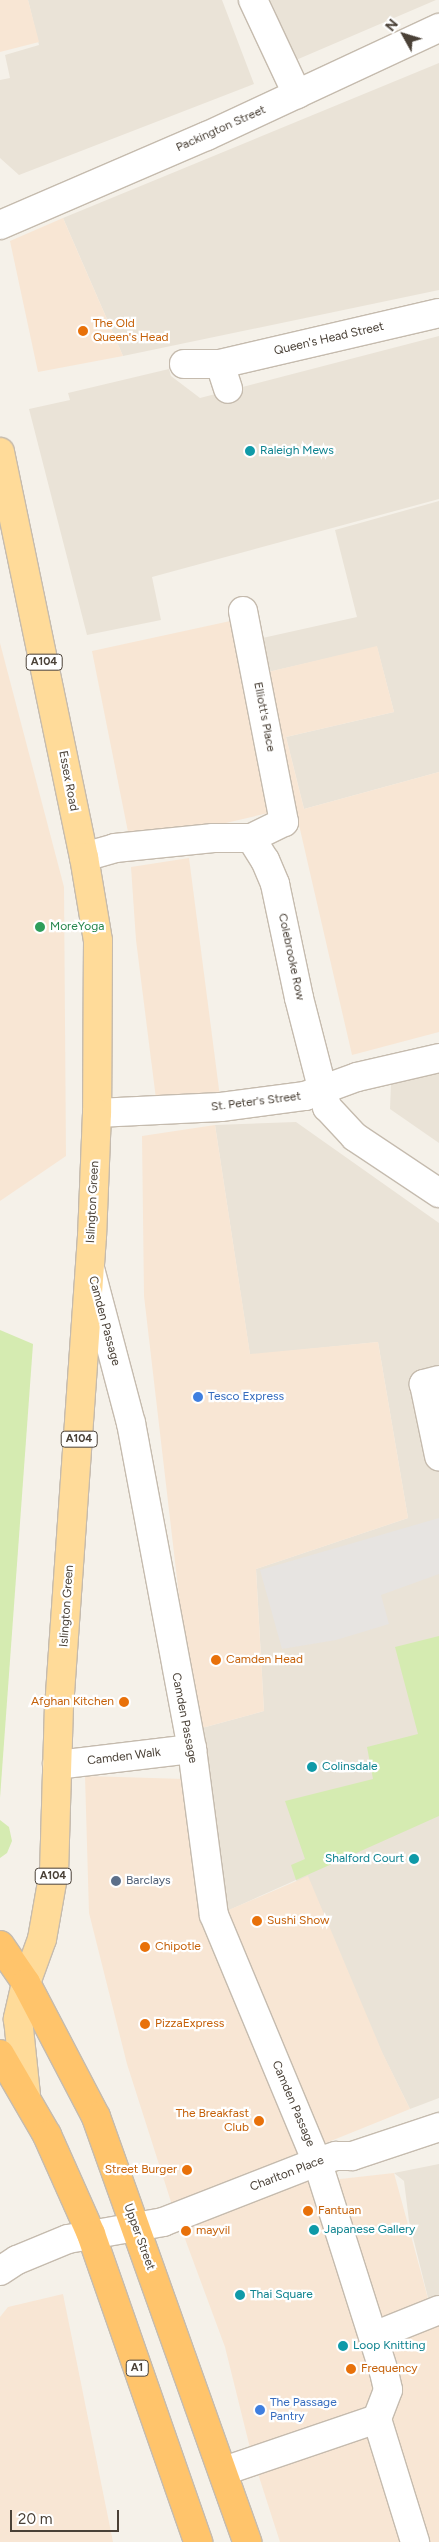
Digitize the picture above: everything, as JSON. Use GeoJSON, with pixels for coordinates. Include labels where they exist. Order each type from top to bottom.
{"type":"FeatureCollection","features":[{"type":"Feature","properties":{"kind":"highway","name":"Upper Street"},"geometry":{"type":"LineString","coordinates":[[0,1945],[26,1983],[96,2117],[224,2471],[247,2542]]}},
{"type":"Feature","properties":{"kind":"highway","name":"A1"},"geometry":{"type":"LineString","coordinates":[[0,2054],[26,2095],[91,2234],[198,2542]]}},
{"type":"Feature","properties":{"kind":"main road","name":"Essex Road"},"geometry":{"type":"LineString","coordinates":[[1,463],[84,857],[98,942],[97,1113]]}},
{"type":"Feature","properties":{"kind":"main road","name":"Islington Green"},"geometry":{"type":"LineString","coordinates":[[26,2095],[18,2019],[26,1983],[42,1939],[54,1871],[56,1765],[90,1268],[97,1113]]}},
{"type":"Feature","properties":{"kind":"street"},"geometry":{"type":"LineString","coordinates":[[254,0],[297,94]]}},
{"type":"Feature","properties":{"kind":"street","name":"Packington Street"},"geometry":{"type":"LineString","coordinates":[[0,225],[297,94],[439,28]]}},
{"type":"Feature","properties":{"kind":"street","name":"Queen's Head Street"},"geometry":{"type":"LineString","coordinates":[[184,364],[224,376],[439,313]]}},
{"type":"Feature","properties":{"kind":"street","name":"Elliott's Place"},"geometry":{"type":"LineString","coordinates":[[243,611],[284,822],[251,838]]}},
{"type":"Feature","properties":{"kind":"street"},"geometry":{"type":"LineString","coordinates":[[84,857],[116,848],[213,838],[251,838]]}},
{"type":"Feature","properties":{"kind":"street","name":"Colebrooke Row"},"geometry":{"type":"LineString","coordinates":[[251,838],[275,884],[321,1090],[327,1106],[345,1129],[439,1192]]}},
{"type":"Feature","properties":{"kind":"street","name":"St. Peter's Street"},"geometry":{"type":"LineString","coordinates":[[97,1113],[221,1107],[305,1096],[357,1077],[439,1058]]}},
{"type":"Feature","properties":{"kind":"street","name":"Camden Passage"},"geometry":{"type":"LineString","coordinates":[[90,1268],[131,1423],[192,1749],[214,1915],[317,2162],[374,2336],[388,2390],[377,2419]]}},
{"type":"Feature","properties":{"kind":"street"},"geometry":{"type":"LineString","coordinates":[[439,1380],[424,1384],[439,1456]]}},
{"type":"Feature","properties":{"kind":"street","name":"Camden Walk"},"geometry":{"type":"LineString","coordinates":[[56,1765],[192,1749]]}},
{"type":"Feature","properties":{"kind":"street","name":"Charlton Place"},"geometry":{"type":"LineString","coordinates":[[0,2271],[25,2256],[68,2238],[163,2222],[317,2162],[379,2148],[430,2129]]}},
{"type":"Feature","properties":{"kind":"street"},"geometry":{"type":"LineString","coordinates":[[374,2336],[439,2310]]}},
{"type":"Feature","properties":{"kind":"street"},"geometry":{"type":"LineString","coordinates":[[224,2471],[377,2419],[415,2542]]}},
{"type":"Feature","properties":{"kind":"shaded area"},"geometry":{"type":"Polygon","coordinates":[[[0,0],[28,0],[39,42],[0,52],[0,0]]]}},
{"type":"Feature","properties":{"kind":"shaded area"},"geometry":{"type":"Polygon","coordinates":[[[28,0],[222,0],[254,84],[19,175],[0,158],[0,80],[10,78],[5,55],[39,45],[28,0]]]}},
{"type":"Feature","properties":{"kind":"shaded area"},"geometry":{"type":"Polygon","coordinates":[[[270,0],[436,0],[296,60],[270,0]]]}},
{"type":"Feature","properties":{"kind":"shaded area"},"geometry":{"type":"Polygon","coordinates":[[[439,63],[439,290],[123,356],[63,218],[439,63]]]}},
{"type":"Feature","properties":{"kind":"shaded area"},"geometry":{"type":"Polygon","coordinates":[[[63,218],[123,356],[38,372],[10,241],[63,218]]]}},
{"type":"Feature","properties":{"kind":"shaded area","name":"Raleigh Mews"},"geometry":{"type":"Polygon","coordinates":[[[439,336],[439,499],[152,577],[161,620],[87,635],[29,409],[70,400],[68,393],[169,369],[171,376],[200,398],[439,336]]]}},
{"type":"Feature","properties":{"kind":"shaded area"},"geometry":{"type":"Polygon","coordinates":[[[439,501],[439,772],[304,809],[286,737],[394,712],[377,647],[264,673],[258,639],[357,617],[335,530],[439,501]]]}},
{"type":"Feature","properties":{"kind":"shaded area"},"geometry":{"type":"Polygon","coordinates":[[[235,620],[277,811],[191,831],[129,837],[92,651],[235,620]]]}},
{"type":"Feature","properties":{"kind":"shaded area"},"geometry":{"type":"Polygon","coordinates":[[[0,643],[64,887],[66,1156],[0,1201],[0,643]]]}},
{"type":"Feature","properties":{"kind":"shaded area"},"geometry":{"type":"Polygon","coordinates":[[[377,646],[394,712],[286,737],[304,809],[439,772],[439,1032],[352,1055],[264,673],[377,646]]]}},
{"type":"Feature","properties":{"kind":"shaded area"},"geometry":{"type":"Polygon","coordinates":[[[189,858],[220,1097],[156,1099],[136,940],[131,867],[189,858]]]}},
{"type":"Feature","properties":{"kind":"shaded area"},"geometry":{"type":"Polygon","coordinates":[[[439,1072],[439,1143],[390,1109],[391,1084],[439,1072]]]}},
{"type":"Feature","properties":{"kind":"shaded area"},"geometry":{"type":"Polygon","coordinates":[[[296,1122],[439,1223],[439,2098],[410,2109],[296,1880],[218,1915],[191,1731],[264,1711],[256,1569],[408,1518],[378,1342],[250,1355],[215,1125],[296,1122]]]}},
{"type":"Feature","properties":{"kind":"shaded area"},"geometry":{"type":"Polygon","coordinates":[[[215,1125],[250,1354],[378,1342],[408,1518],[256,1569],[264,1711],[191,1731],[173,1629],[181,1613],[144,1296],[142,1136],[215,1125]]]}},
{"type":"Feature","properties":{"kind":"shaded area"},"geometry":{"type":"Polygon","coordinates":[[[439,1518],[439,1574],[381,1595],[389,1624],[336,1640],[282,1649],[260,1570],[439,1518]]]}},
{"type":"Feature","properties":{"kind":"shaded area"},"geometry":{"type":"Polygon","coordinates":[[[85,1776],[185,1779],[217,1915],[308,1876],[383,2054],[410,2109],[172,2205],[127,2064],[89,1913],[85,1776]]]}},
{"type":"Feature","properties":{"kind":"shaded area"},"geometry":{"type":"Polygon","coordinates":[[[439,2164],[439,2303],[430,2306],[409,2221],[404,2181],[394,2173],[439,2164]]]}},
{"type":"Feature","properties":{"kind":"shaded area"},"geometry":{"type":"Polygon","coordinates":[[[394,2173],[430,2306],[439,2303],[439,2542],[280,2542],[251,2452],[225,2347],[181,2228],[314,2174],[331,2180],[394,2173]]]}},
{"type":"Feature","properties":{"kind":"shaded area"},"geometry":{"type":"Polygon","coordinates":[[[63,2294],[113,2542],[0,2542],[0,2317],[8,2307],[63,2294]]]}},
{"type":"Feature","properties":{"kind":"green space"},"geometry":{"type":"Polygon","coordinates":[[[0,1330],[33,1344],[0,1798],[0,1330]]]}},
{"type":"Feature","properties":{"kind":"green space"},"geometry":{"type":"Polygon","coordinates":[[[439,1636],[439,1816],[296,1880],[291,1865],[305,1859],[285,1801],[373,1779],[367,1747],[418,1734],[395,1647],[439,1636]]]}},
{"type":"Feature","properties":{"kind":"green space"},"geometry":{"type":"Polygon","coordinates":[[[0,1820],[9,1827],[12,1841],[7,1853],[0,1858],[0,1820]]]}},
{"type":"Feature","properties":{"kind":"place","name":"The Old Queen's Head"},"geometry":{"type":"Point","coordinates":[83,331]}},
{"type":"Feature","properties":{"kind":"place","name":"Raleigh Mews"},"geometry":{"type":"Point","coordinates":[250,451]}},
{"type":"Feature","properties":{"kind":"place","name":"MoreYoga"},"geometry":{"type":"Point","coordinates":[40,927]}},
{"type":"Feature","properties":{"kind":"place","name":"Tesco Express"},"geometry":{"type":"Point","coordinates":[198,1397]}},
{"type":"Feature","properties":{"kind":"place","name":"Camden Head"},"geometry":{"type":"Point","coordinates":[216,1660]}},
{"type":"Feature","properties":{"kind":"place","name":"Afghan Kitchen"},"geometry":{"type":"Point","coordinates":[124,1702]}},
{"type":"Feature","properties":{"kind":"place","name":"Colinsdale"},"geometry":{"type":"Point","coordinates":[312,1767]}},
{"type":"Feature","properties":{"kind":"place","name":"Shalford Court"},"geometry":{"type":"Point","coordinates":[414,1859]}},
{"type":"Feature","properties":{"kind":"place","name":"Barclays"},"geometry":{"type":"Point","coordinates":[116,1881]}},
{"type":"Feature","properties":{"kind":"place","name":"Sushi Show"},"geometry":{"type":"Point","coordinates":[257,1921]}},
{"type":"Feature","properties":{"kind":"place","name":"Chipotle"},"geometry":{"type":"Point","coordinates":[145,1947]}},
{"type":"Feature","properties":{"kind":"place","name":"PizzaExpress"},"geometry":{"type":"Point","coordinates":[145,2024]}},
{"type":"Feature","properties":{"kind":"place","name":"The Breakfast Club"},"geometry":{"type":"Point","coordinates":[259,2121]}},
{"type":"Feature","properties":{"kind":"place","name":"Street Burger"},"geometry":{"type":"Point","coordinates":[187,2170]}},
{"type":"Feature","properties":{"kind":"place","name":"Fantuan"},"geometry":{"type":"Point","coordinates":[308,2211]}},
{"type":"Feature","properties":{"kind":"place","name":"Japanese Gallery"},"geometry":{"type":"Point","coordinates":[314,2230]}},
{"type":"Feature","properties":{"kind":"place","name":"mayvil"},"geometry":{"type":"Point","coordinates":[186,2231]}},
{"type":"Feature","properties":{"kind":"place","name":"Thai Square"},"geometry":{"type":"Point","coordinates":[240,2295]}},
{"type":"Feature","properties":{"kind":"place","name":"Loop Knitting"},"geometry":{"type":"Point","coordinates":[343,2346]}},
{"type":"Feature","properties":{"kind":"place","name":"Frequency"},"geometry":{"type":"Point","coordinates":[351,2369]}},
{"type":"Feature","properties":{"kind":"place","name":"The Passage Pantry"},"geometry":{"type":"Point","coordinates":[260,2410]}}]}
